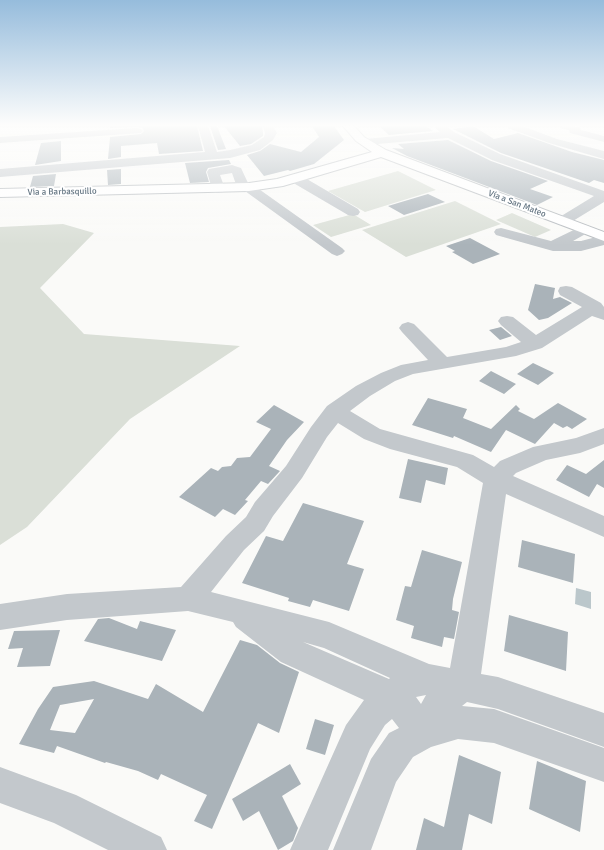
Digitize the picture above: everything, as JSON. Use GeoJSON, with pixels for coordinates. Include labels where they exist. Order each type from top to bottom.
{"type":"FeatureCollection","features":[{"type":"Feature","properties":{"kind":"main road","name":"Via a Barbasquillo"},"geometry":{"type":"LineString","coordinates":[[0,193],[246,187],[278,183],[338,166]]}},
{"type":"Feature","properties":{"kind":"main road","name":"Vía a San Mateo"},"geometry":{"type":"LineString","coordinates":[[416,166],[604,237]]}},
{"type":"Feature","properties":{"kind":"street"},"geometry":{"type":"LineString","coordinates":[[0,174],[98,166]]}},
{"type":"Feature","properties":{"kind":"street"},"geometry":{"type":"LineString","coordinates":[[521,166],[604,195]]}},
{"type":"Feature","properties":{"kind":"street"},"geometry":{"type":"LineString","coordinates":[[218,188],[213,172],[232,170],[237,171],[246,187],[337,251]]}},
{"type":"Feature","properties":{"kind":"street"},"geometry":{"type":"LineString","coordinates":[[295,178],[353,212]]}},
{"type":"Feature","properties":{"kind":"street"},"geometry":{"type":"LineString","coordinates":[[562,221],[604,195]]}},
{"type":"Feature","properties":{"kind":"street"},"geometry":{"type":"LineString","coordinates":[[553,246],[584,229]]}},
{"type":"Feature","properties":{"kind":"street"},"geometry":{"type":"LineString","coordinates":[[501,232],[553,246],[581,246],[604,240]]}},
{"type":"Feature","properties":{"kind":"street"},"geometry":{"type":"LineString","coordinates":[[566,291],[598,308]]}},
{"type":"Feature","properties":{"kind":"street"},"geometry":{"type":"LineString","coordinates":[[188,600],[235,542],[254,524],[264,509],[294,472],[319,432],[335,411],[362,391],[388,377],[408,369],[510,352],[535,344],[598,308]]}},
{"type":"Feature","properties":{"kind":"street"},"geometry":{"type":"LineString","coordinates":[[507,321],[535,344]]}},
{"type":"Feature","properties":{"kind":"street"},"geometry":{"type":"LineString","coordinates":[[408,328],[442,363]]}},
{"type":"Feature","properties":{"kind":"street"},"geometry":{"type":"LineString","coordinates":[[335,411],[372,434],[465,462],[496,478],[604,527]]}},
{"type":"Feature","properties":{"kind":"street"},"geometry":{"type":"LineString","coordinates":[[424,732],[439,703],[463,686],[496,478],[508,467],[541,453],[580,445],[604,436]]}},
{"type":"Feature","properties":{"kind":"street"},"geometry":{"type":"LineString","coordinates":[[0,617],[67,607],[188,600],[233,609],[329,636],[428,679],[498,693],[604,730]]}},
{"type":"Feature","properties":{"kind":"street"},"geometry":{"type":"LineString","coordinates":[[233,609],[292,652],[394,697],[424,732]]}},
{"type":"Feature","properties":{"kind":"street"},"geometry":{"type":"LineString","coordinates":[[309,850],[358,737],[373,713],[394,697],[405,685],[428,679]]}},
{"type":"Feature","properties":{"kind":"street"},"geometry":{"type":"LineString","coordinates":[[352,850],[383,771],[401,745],[424,732],[458,722],[494,726],[604,765]]}},
{"type":"Feature","properties":{"kind":"street"},"geometry":{"type":"LineString","coordinates":[[0,785],[63,808],[148,850]]}},
{"type":"Feature","properties":{"kind":"shaded area"},"geometry":{"type":"Polygon","coordinates":[[[398,171],[436,190],[365,212],[328,191],[398,171]]]}},
{"type":"Feature","properties":{"kind":"shaded area"},"geometry":{"type":"Polygon","coordinates":[[[455,201],[501,224],[406,257],[362,230],[455,201]]]}},
{"type":"Feature","properties":{"kind":"shaded area"},"geometry":{"type":"Polygon","coordinates":[[[512,213],[551,230],[535,237],[496,220],[512,213]]]}},
{"type":"Feature","properties":{"kind":"shaded area"},"geometry":{"type":"Polygon","coordinates":[[[353,214],[371,225],[331,237],[313,225],[353,214]]]}},
{"type":"Feature","properties":{"kind":"shaded area"},"geometry":{"type":"Polygon","coordinates":[[[63,224],[94,233],[40,288],[84,334],[240,346],[130,419],[27,527],[0,545],[0,227],[63,224]]]}},
{"type":"Feature","properties":{"kind":"shaded area"},"geometry":{"type":"Polygon","coordinates":[[[576,588],[591,592],[591,609],[575,604],[576,588]]]}},
{"type":"Feature","properties":{"kind":"building"},"geometry":{"type":"Polygon","coordinates":[[[186,166],[221,166],[208,168],[206,172],[209,182],[190,183],[186,166]]]}},
{"type":"Feature","properties":{"kind":"building"},"geometry":{"type":"Polygon","coordinates":[[[256,166],[308,166],[290,171],[288,170],[264,176],[256,166]]]}},
{"type":"Feature","properties":{"kind":"building"},"geometry":{"type":"Polygon","coordinates":[[[433,166],[504,166],[548,181],[530,189],[553,197],[537,205],[433,166]]]}},
{"type":"Feature","properties":{"kind":"building"},"geometry":{"type":"Polygon","coordinates":[[[538,166],[604,166],[604,183],[594,180],[589,183],[538,166]]]}},
{"type":"Feature","properties":{"kind":"building"},"geometry":{"type":"Polygon","coordinates":[[[121,169],[121,184],[108,185],[107,170],[121,169]]]}},
{"type":"Feature","properties":{"kind":"building"},"geometry":{"type":"Polygon","coordinates":[[[56,174],[54,186],[30,187],[33,176],[56,174]]]}},
{"type":"Feature","properties":{"kind":"building"},"geometry":{"type":"Polygon","coordinates":[[[428,194],[445,202],[404,215],[388,206],[428,194]]]}},
{"type":"Feature","properties":{"kind":"building"},"geometry":{"type":"Polygon","coordinates":[[[470,238],[500,254],[473,264],[452,252],[455,251],[446,246],[470,238]]]}},
{"type":"Feature","properties":{"kind":"building"},"geometry":{"type":"Polygon","coordinates":[[[535,284],[555,288],[553,299],[560,297],[572,303],[548,318],[539,320],[528,310],[535,284]]]}},
{"type":"Feature","properties":{"kind":"building"},"geometry":{"type":"Polygon","coordinates":[[[501,327],[512,336],[500,340],[489,330],[501,327]]]}},
{"type":"Feature","properties":{"kind":"building"},"geometry":{"type":"Polygon","coordinates":[[[533,363],[554,373],[538,385],[517,374],[533,363]]]}},
{"type":"Feature","properties":{"kind":"building"},"geometry":{"type":"Polygon","coordinates":[[[491,371],[516,384],[504,394],[479,381],[491,371]]]}},
{"type":"Feature","properties":{"kind":"building"},"geometry":{"type":"Polygon","coordinates":[[[428,398],[467,409],[463,418],[491,429],[516,405],[520,409],[518,411],[534,419],[558,403],[587,419],[572,429],[567,426],[563,428],[554,423],[535,444],[506,430],[491,452],[454,436],[453,438],[412,425],[428,398]]]}},
{"type":"Feature","properties":{"kind":"building"},"geometry":{"type":"Polygon","coordinates":[[[274,405],[304,422],[287,440],[269,466],[280,471],[268,484],[261,481],[245,500],[248,501],[235,515],[223,509],[215,517],[179,497],[211,468],[218,471],[222,467],[231,466],[237,458],[250,457],[271,429],[256,422],[274,405]]]}},
{"type":"Feature","properties":{"kind":"building"},"geometry":{"type":"Polygon","coordinates":[[[408,459],[448,468],[445,485],[426,480],[421,503],[399,498],[408,459]]]}},
{"type":"Feature","properties":{"kind":"building"},"geometry":{"type":"Polygon","coordinates":[[[604,460],[604,488],[597,484],[589,497],[556,480],[567,465],[586,474],[604,460]]]}},
{"type":"Feature","properties":{"kind":"building"},"geometry":{"type":"Polygon","coordinates":[[[303,503],[364,521],[347,564],[364,569],[349,611],[313,600],[310,607],[288,601],[289,598],[242,583],[266,536],[283,541],[303,503]]]}},
{"type":"Feature","properties":{"kind":"building"},"geometry":{"type":"Polygon","coordinates":[[[522,540],[575,554],[573,583],[518,567],[522,540]]]}},
{"type":"Feature","properties":{"kind":"building"},"geometry":{"type":"Polygon","coordinates":[[[422,550],[462,562],[453,599],[452,610],[459,612],[454,639],[444,637],[442,647],[411,638],[414,626],[396,620],[405,586],[411,587],[422,550]]]}},
{"type":"Feature","properties":{"kind":"building"},"geometry":{"type":"Polygon","coordinates":[[[509,615],[568,632],[566,671],[504,651],[509,615]]]}},
{"type":"Feature","properties":{"kind":"building"},"geometry":{"type":"Polygon","coordinates":[[[109,618],[137,629],[140,621],[176,630],[162,661],[84,641],[98,619],[109,618]]]}},
{"type":"Feature","properties":{"kind":"building"},"geometry":{"type":"Polygon","coordinates":[[[60,630],[50,666],[17,667],[23,648],[8,649],[14,631],[60,630]]]}},
{"type":"Feature","properties":{"kind":"building"},"geometry":{"type":"Polygon","coordinates":[[[240,640],[257,645],[280,663],[299,672],[279,733],[258,723],[212,829],[194,821],[207,795],[161,774],[158,780],[138,771],[106,762],[105,763],[57,746],[54,753],[19,744],[38,709],[53,687],[94,681],[148,699],[156,684],[203,712],[240,640]],[[94,699],[60,705],[50,730],[75,733],[94,699]]]}},
{"type":"Feature","properties":{"kind":"building"},"geometry":{"type":"Polygon","coordinates":[[[315,719],[334,725],[325,755],[306,749],[315,719]]]}},
{"type":"Feature","properties":{"kind":"building"},"geometry":{"type":"Polygon","coordinates":[[[459,755],[501,772],[492,824],[469,814],[462,850],[416,850],[424,818],[444,827],[459,755]]]}},
{"type":"Feature","properties":{"kind":"building"},"geometry":{"type":"Polygon","coordinates":[[[537,761],[586,781],[580,832],[529,809],[537,761]]]}},
{"type":"Feature","properties":{"kind":"building"},"geometry":{"type":"Polygon","coordinates":[[[290,764],[301,784],[282,796],[298,828],[293,841],[278,850],[259,811],[243,821],[232,799],[290,764]]]}}]}
